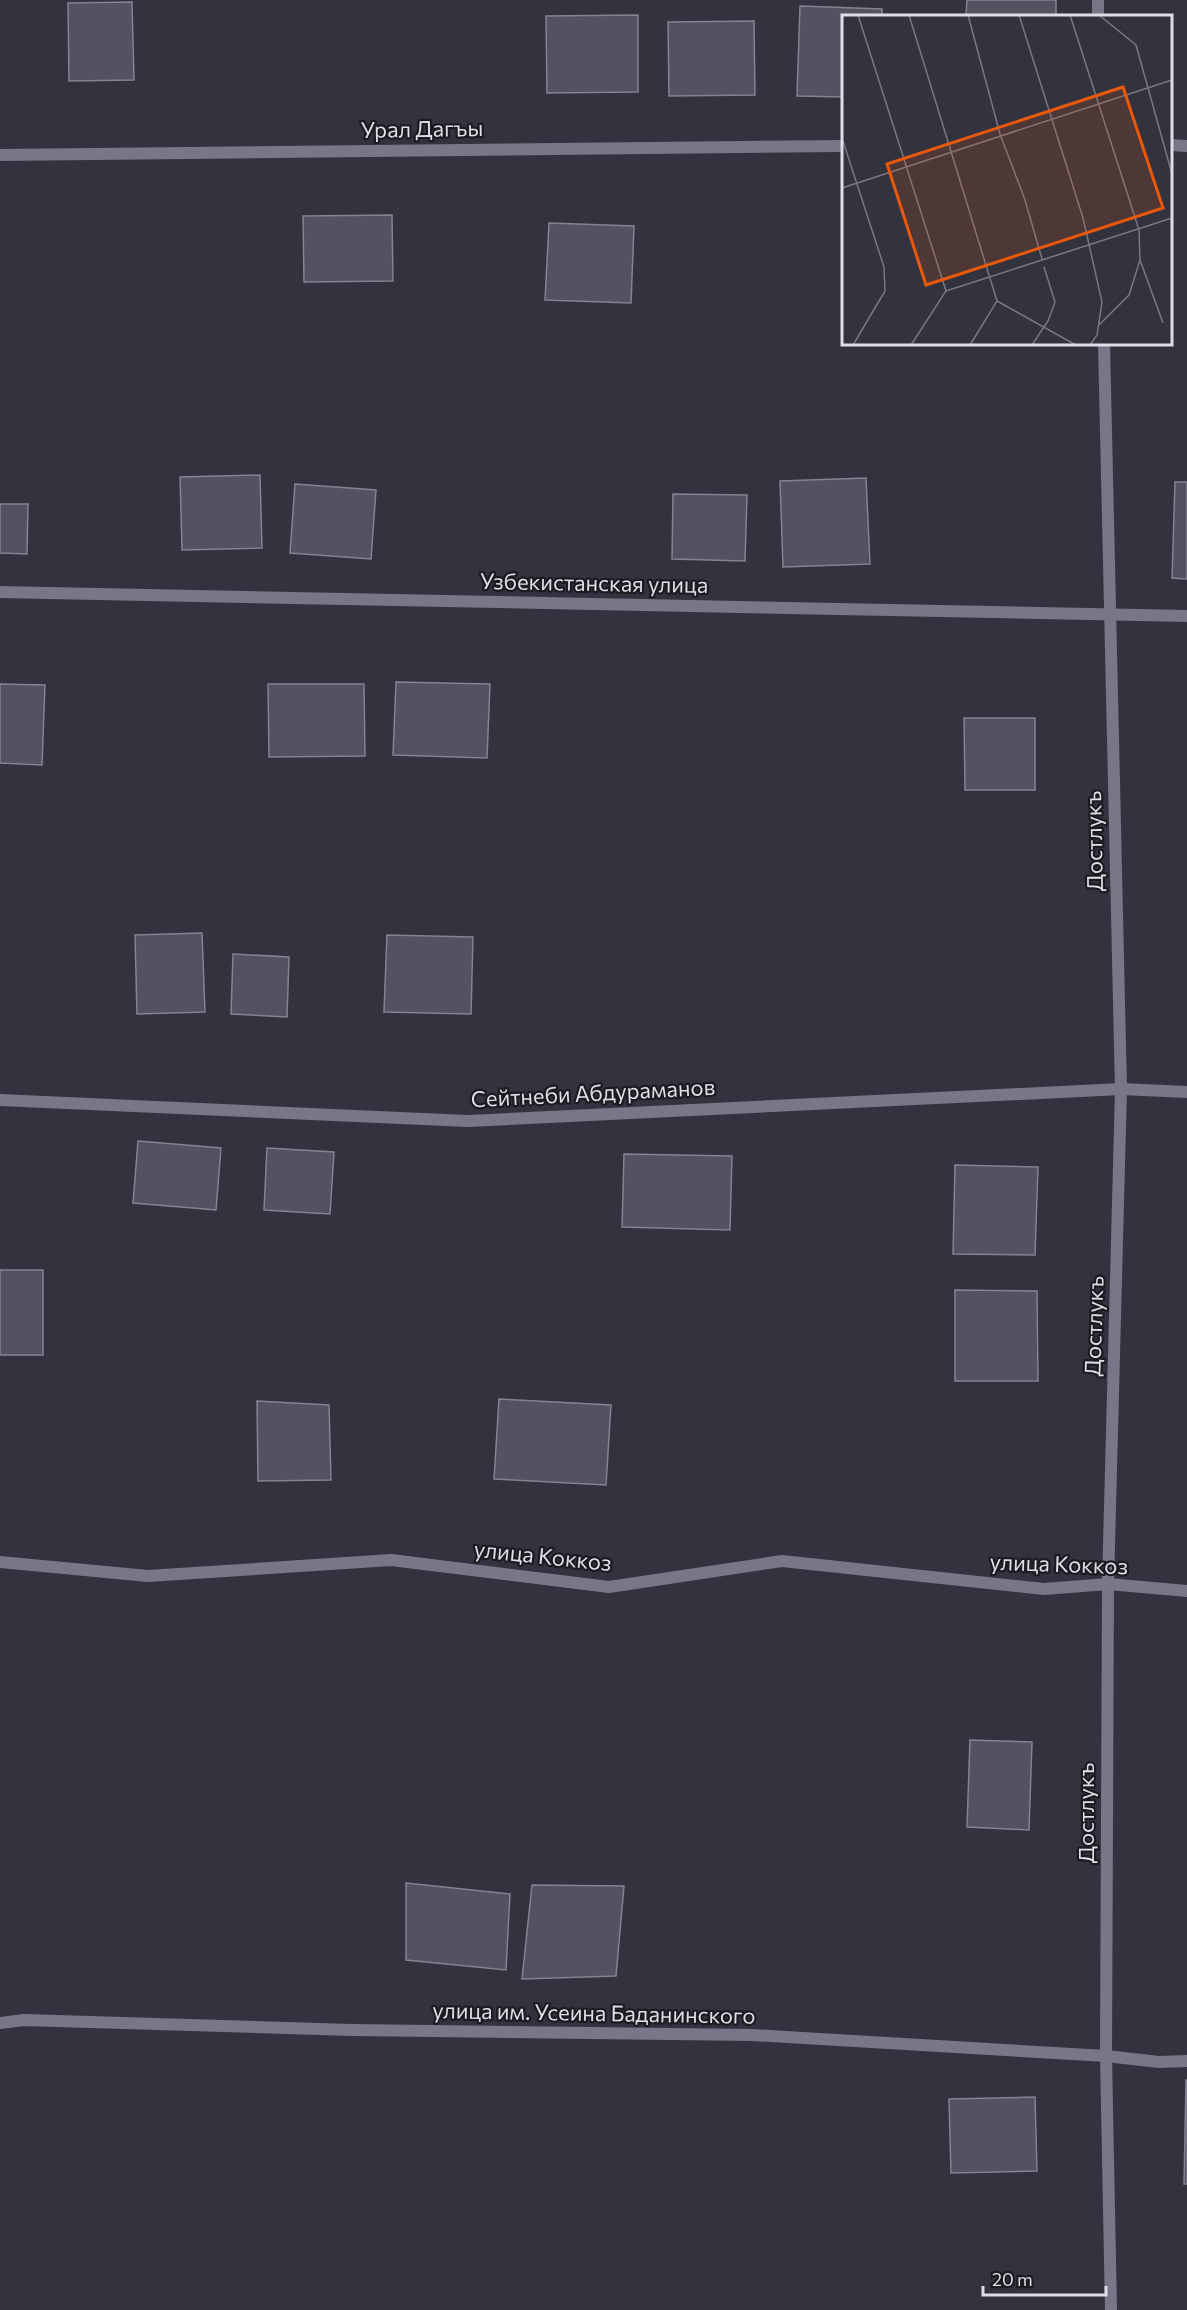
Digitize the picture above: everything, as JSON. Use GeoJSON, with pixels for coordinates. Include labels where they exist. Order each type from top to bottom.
{"type":"FeatureCollection","features":[{"type":"Feature","properties":{"kind":"street"},"geometry":{"type":"LineString","coordinates":[[1172,145],[1187,146]]}},
{"type":"Feature","properties":{"kind":"street","name":"Урал Дагъы"},"geometry":{"type":"LineString","coordinates":[[0,155],[842,146]]}},
{"type":"Feature","properties":{"kind":"street","name":"Достлукъ"},"geometry":{"type":"LineString","coordinates":[[1104,345],[1121,1089],[1108,1584],[1106,2056],[1111,2310]]}},
{"type":"Feature","properties":{"kind":"street","name":"Узбекистанская улица"},"geometry":{"type":"LineString","coordinates":[[0,592],[1187,616]]}},
{"type":"Feature","properties":{"kind":"street","name":"Сейтнеби Абдураманов"},"geometry":{"type":"LineString","coordinates":[[0,1100],[468,1121],[1121,1089],[1187,1092]]}},
{"type":"Feature","properties":{"kind":"street","name":"улица Коккоз"},"geometry":{"type":"LineString","coordinates":[[0,1562],[148,1576],[391,1560],[609,1587],[782,1561],[1044,1589],[1108,1584],[1187,1591]]}},
{"type":"Feature","properties":{"kind":"street","name":"улица им. Усеина Баданинского"},"geometry":{"type":"LineString","coordinates":[[0,2023],[24,2020],[352,2030],[752,2035],[1187,2061]]}},
{"type":"Feature","properties":{"kind":"building"},"geometry":{"type":"Polygon","coordinates":[[[967,0],[1056,0],[1056,15],[966,15],[967,0]]]}},
{"type":"Feature","properties":{"kind":"building"},"geometry":{"type":"Polygon","coordinates":[[[132,2],[134,80],[69,81],[68,3],[132,2]]]}},
{"type":"Feature","properties":{"kind":"building"},"geometry":{"type":"Polygon","coordinates":[[[800,6],[882,9],[882,15],[842,15],[842,97],[797,96],[800,6]]]}},
{"type":"Feature","properties":{"kind":"building"},"geometry":{"type":"Polygon","coordinates":[[[638,15],[638,92],[547,93],[546,16],[638,15]]]}},
{"type":"Feature","properties":{"kind":"building"},"geometry":{"type":"Polygon","coordinates":[[[754,21],[755,95],[669,96],[668,22],[754,21]]]}},
{"type":"Feature","properties":{"kind":"building"},"geometry":{"type":"Polygon","coordinates":[[[392,215],[393,281],[304,282],[303,216],[392,215]]]}},
{"type":"Feature","properties":{"kind":"building"},"geometry":{"type":"Polygon","coordinates":[[[549,223],[634,226],[631,303],[545,300],[549,223]]]}},
{"type":"Feature","properties":{"kind":"building"},"geometry":{"type":"Polygon","coordinates":[[[260,475],[262,548],[182,550],[180,477],[260,475]]]}},
{"type":"Feature","properties":{"kind":"building"},"geometry":{"type":"Polygon","coordinates":[[[866,478],[870,564],[783,567],[780,481],[866,478]]]}},
{"type":"Feature","properties":{"kind":"building"},"geometry":{"type":"Polygon","coordinates":[[[1175,482],[1187,482],[1187,579],[1172,578],[1175,482]]]}},
{"type":"Feature","properties":{"kind":"building"},"geometry":{"type":"Polygon","coordinates":[[[295,484],[376,490],[371,559],[290,553],[295,484]]]}},
{"type":"Feature","properties":{"kind":"building"},"geometry":{"type":"Polygon","coordinates":[[[673,494],[747,495],[745,561],[672,559],[673,494]]]}},
{"type":"Feature","properties":{"kind":"building"},"geometry":{"type":"Polygon","coordinates":[[[0,504],[28,504],[27,554],[0,553],[0,504]]]}},
{"type":"Feature","properties":{"kind":"building"},"geometry":{"type":"Polygon","coordinates":[[[396,682],[490,684],[487,758],[393,755],[396,682]]]}},
{"type":"Feature","properties":{"kind":"building"},"geometry":{"type":"Polygon","coordinates":[[[0,684],[45,685],[42,765],[0,763],[0,684]]]}},
{"type":"Feature","properties":{"kind":"building"},"geometry":{"type":"Polygon","coordinates":[[[268,684],[364,684],[365,756],[269,757],[268,684]]]}},
{"type":"Feature","properties":{"kind":"building"},"geometry":{"type":"Polygon","coordinates":[[[964,718],[1035,718],[1035,790],[965,790],[964,718]]]}},
{"type":"Feature","properties":{"kind":"building"},"geometry":{"type":"Polygon","coordinates":[[[202,933],[205,1012],[137,1014],[135,935],[202,933]]]}},
{"type":"Feature","properties":{"kind":"building"},"geometry":{"type":"Polygon","coordinates":[[[387,935],[473,937],[471,1014],[384,1012],[387,935]]]}},
{"type":"Feature","properties":{"kind":"building"},"geometry":{"type":"Polygon","coordinates":[[[233,954],[289,957],[287,1017],[231,1014],[233,954]]]}},
{"type":"Feature","properties":{"kind":"building"},"geometry":{"type":"Polygon","coordinates":[[[138,1141],[221,1148],[216,1210],[133,1203],[138,1141]]]}},
{"type":"Feature","properties":{"kind":"building"},"geometry":{"type":"Polygon","coordinates":[[[267,1148],[334,1152],[330,1214],[264,1210],[267,1148]]]}},
{"type":"Feature","properties":{"kind":"building"},"geometry":{"type":"Polygon","coordinates":[[[624,1154],[732,1156],[730,1230],[622,1227],[624,1154]]]}},
{"type":"Feature","properties":{"kind":"building"},"geometry":{"type":"Polygon","coordinates":[[[955,1165],[1038,1167],[1035,1255],[953,1254],[955,1165]]]}},
{"type":"Feature","properties":{"kind":"building"},"geometry":{"type":"Polygon","coordinates":[[[0,1270],[43,1270],[43,1355],[0,1355],[0,1270]]]}},
{"type":"Feature","properties":{"kind":"building"},"geometry":{"type":"Polygon","coordinates":[[[955,1290],[1037,1291],[1038,1381],[955,1381],[955,1290]]]}},
{"type":"Feature","properties":{"kind":"building"},"geometry":{"type":"Polygon","coordinates":[[[499,1399],[611,1405],[606,1485],[494,1479],[499,1399]]]}},
{"type":"Feature","properties":{"kind":"building"},"geometry":{"type":"Polygon","coordinates":[[[257,1401],[329,1405],[331,1480],[258,1481],[257,1401]]]}},
{"type":"Feature","properties":{"kind":"building"},"geometry":{"type":"Polygon","coordinates":[[[970,1740],[1032,1742],[1029,1830],[967,1827],[970,1740]]]}},
{"type":"Feature","properties":{"kind":"building"},"geometry":{"type":"Polygon","coordinates":[[[406,1883],[510,1894],[506,1970],[406,1960],[406,1883]]]}},
{"type":"Feature","properties":{"kind":"building"},"geometry":{"type":"Polygon","coordinates":[[[532,1885],[624,1886],[616,1976],[522,1979],[532,1885]]]}},
{"type":"Feature","properties":{"kind":"building"},"geometry":{"type":"Polygon","coordinates":[[[1186,2080],[1187,2184],[1184,2184],[1186,2080]]]}},
{"type":"Feature","properties":{"kind":"building"},"geometry":{"type":"Polygon","coordinates":[[[1035,2097],[1037,2171],[951,2173],[949,2099],[1035,2097]]]}}]}
